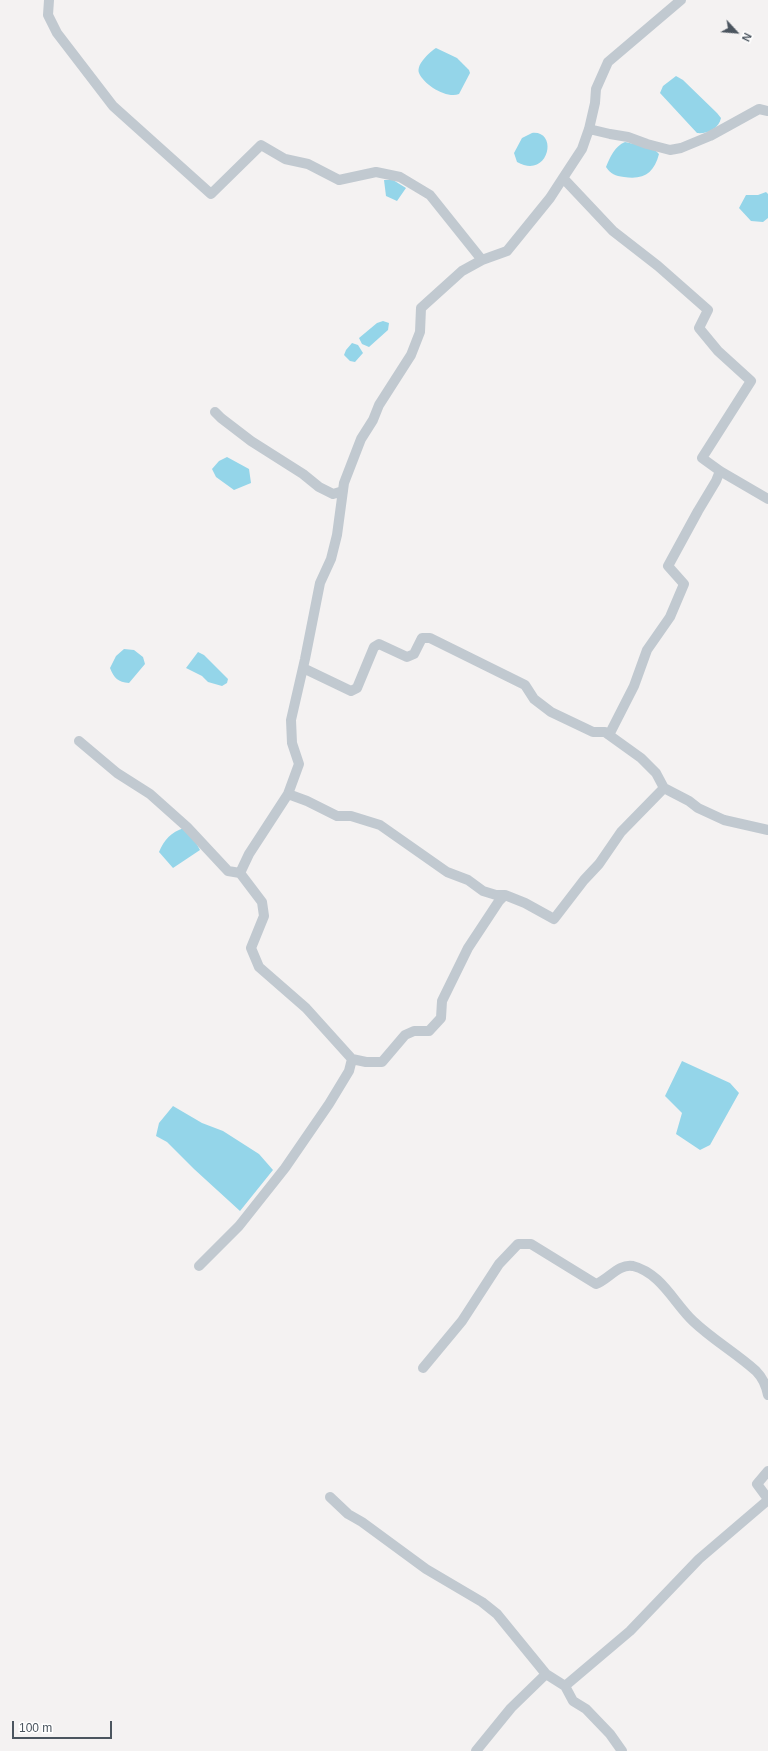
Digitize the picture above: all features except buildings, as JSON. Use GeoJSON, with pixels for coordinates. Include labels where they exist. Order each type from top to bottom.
{"type":"FeatureCollection","features":[{"type":"Feature","properties":{"kind":"street"},"geometry":{"type":"LineString","coordinates":[[49,0],[48,15],[57,33],[113,106],[211,194],[261,145],[285,160],[308,164],[339,180],[376,172],[400,177],[430,195],[482,260]]}},
{"type":"Feature","properties":{"kind":"street"},"geometry":{"type":"LineString","coordinates":[[240,873],[249,854],[288,794],[299,764],[292,743],[291,720],[320,583],[331,559],[337,535],[344,483],[361,439],[373,420],[379,405],[412,355],[420,332],[421,308],[462,271],[482,260],[506,250],[550,198],[582,149],[589,129],[595,103],[596,89],[608,62],[680,0]]}},
{"type":"Feature","properties":{"kind":"street"},"geometry":{"type":"LineString","coordinates":[[589,129],[628,137],[670,150],[681,148],[710,136],[759,109],[768,111]]}},
{"type":"Feature","properties":{"kind":"street"},"geometry":{"type":"LineString","coordinates":[[563,178],[614,231],[658,266],[708,310],[699,328],[718,351],[751,382],[702,458],[720,471],[768,499]]}},
{"type":"Feature","properties":{"kind":"street"},"geometry":{"type":"LineString","coordinates":[[215,412],[251,441],[303,474],[319,487],[333,494],[343,491]]}},
{"type":"Feature","properties":{"kind":"street"},"geometry":{"type":"LineString","coordinates":[[609,735],[634,686],[647,650],[670,617],[684,584],[668,566],[716,481],[720,471]]}},
{"type":"Feature","properties":{"kind":"street"},"geometry":{"type":"LineString","coordinates":[[303,668],[351,691],[358,688],[374,647],[379,644],[407,657],[414,654],[422,638],[430,638],[525,685],[534,699],[551,712],[593,732],[605,732],[623,744],[646,763],[656,773],[664,788],[689,801],[698,808],[724,820],[768,830]]}},
{"type":"Feature","properties":{"kind":"street"},"geometry":{"type":"LineString","coordinates":[[79,740],[117,772],[150,794],[187,827],[228,871],[240,873],[262,902],[264,916],[251,948],[259,967],[306,1008],[352,1059],[366,1062],[382,1062],[405,1035],[414,1031],[428,1031],[441,1018],[442,1002],[468,948],[499,901],[505,895]]}},
{"type":"Feature","properties":{"kind":"street"},"geometry":{"type":"LineString","coordinates":[[288,794],[307,801],[337,816],[351,816],[380,825],[447,872],[468,880],[483,891],[496,895],[505,895],[525,903],[554,919],[584,880],[599,864],[621,832],[664,788]]}},
{"type":"Feature","properties":{"kind":"street"},"geometry":{"type":"LineString","coordinates":[[199,1266],[239,1226],[285,1168],[349,1071],[352,1059]]}},
{"type":"Feature","properties":{"kind":"street"},"geometry":{"type":"LineString","coordinates":[[423,1368],[462,1321],[499,1264],[518,1244],[531,1244],[596,1284],[603,1282],[620,1268],[632,1266],[653,1276],[692,1321],[756,1371],[765,1383],[768,1395]]}},
{"type":"Feature","properties":{"kind":"street"},"geometry":{"type":"LineString","coordinates":[[566,1686],[630,1631],[699,1560],[768,1499],[757,1484],[768,1471]]}},
{"type":"Feature","properties":{"kind":"street"},"geometry":{"type":"LineString","coordinates":[[330,1497],[348,1514],[362,1522],[414,1561],[482,1602],[497,1614],[546,1674],[566,1686],[573,1701],[586,1709],[610,1734],[622,1751]]}},
{"type":"Feature","properties":{"kind":"street"},"geometry":{"type":"LineString","coordinates":[[476,1751],[512,1708],[546,1674]]}},
{"type":"Feature","properties":{"kind":"water"},"geometry":{"type":"Polygon","coordinates":[[[436,48],[457,58],[469,70],[470,73],[459,94],[448,95],[436,90],[422,78],[419,73],[421,62],[436,48]]]}},
{"type":"Feature","properties":{"kind":"water"},"geometry":{"type":"Polygon","coordinates":[[[676,76],[683,80],[721,118],[720,122],[715,128],[705,133],[697,133],[660,93],[663,86],[676,76]]]}},
{"type":"Feature","properties":{"kind":"water"},"geometry":{"type":"Polygon","coordinates":[[[532,133],[540,134],[546,139],[548,146],[547,153],[543,160],[537,165],[528,166],[517,162],[514,153],[522,138],[532,133]]]}},
{"type":"Feature","properties":{"kind":"water"},"geometry":{"type":"Polygon","coordinates":[[[625,142],[653,148],[659,154],[654,166],[647,174],[631,178],[621,177],[612,173],[606,167],[616,149],[625,142]]]}},
{"type":"Feature","properties":{"kind":"water"},"geometry":{"type":"Polygon","coordinates":[[[384,180],[393,180],[406,188],[397,201],[386,196],[384,180]]]}},
{"type":"Feature","properties":{"kind":"water"},"geometry":{"type":"Polygon","coordinates":[[[766,192],[768,194],[768,218],[763,222],[751,221],[739,208],[746,195],[758,195],[766,192]]]}},
{"type":"Feature","properties":{"kind":"water"},"geometry":{"type":"Polygon","coordinates":[[[383,321],[389,323],[388,330],[369,347],[362,344],[359,338],[377,323],[383,321]]]}},
{"type":"Feature","properties":{"kind":"water"},"geometry":{"type":"Polygon","coordinates":[[[352,343],[358,345],[363,353],[355,362],[350,361],[344,355],[352,343]]]}},
{"type":"Feature","properties":{"kind":"water"},"geometry":{"type":"Polygon","coordinates":[[[227,457],[249,469],[251,483],[234,490],[216,477],[212,469],[219,461],[227,457]]]}},
{"type":"Feature","properties":{"kind":"water"},"geometry":{"type":"Polygon","coordinates":[[[124,649],[134,650],[143,657],[145,664],[129,683],[122,682],[117,679],[110,668],[116,656],[124,649]]]}},
{"type":"Feature","properties":{"kind":"water"},"geometry":{"type":"Polygon","coordinates":[[[198,652],[204,655],[228,679],[227,683],[222,686],[208,682],[202,676],[186,668],[198,652]]]}},
{"type":"Feature","properties":{"kind":"water"},"geometry":{"type":"Polygon","coordinates":[[[184,828],[195,841],[200,850],[173,868],[159,852],[168,837],[184,828]]]}},
{"type":"Feature","properties":{"kind":"water"},"geometry":{"type":"Polygon","coordinates":[[[682,1061],[730,1083],[739,1093],[710,1145],[700,1150],[676,1134],[682,1113],[665,1096],[682,1061]]]}},
{"type":"Feature","properties":{"kind":"water"},"geometry":{"type":"Polygon","coordinates":[[[173,1106],[202,1123],[223,1131],[259,1154],[273,1170],[240,1211],[167,1142],[156,1136],[159,1123],[173,1106]]]}}]}
